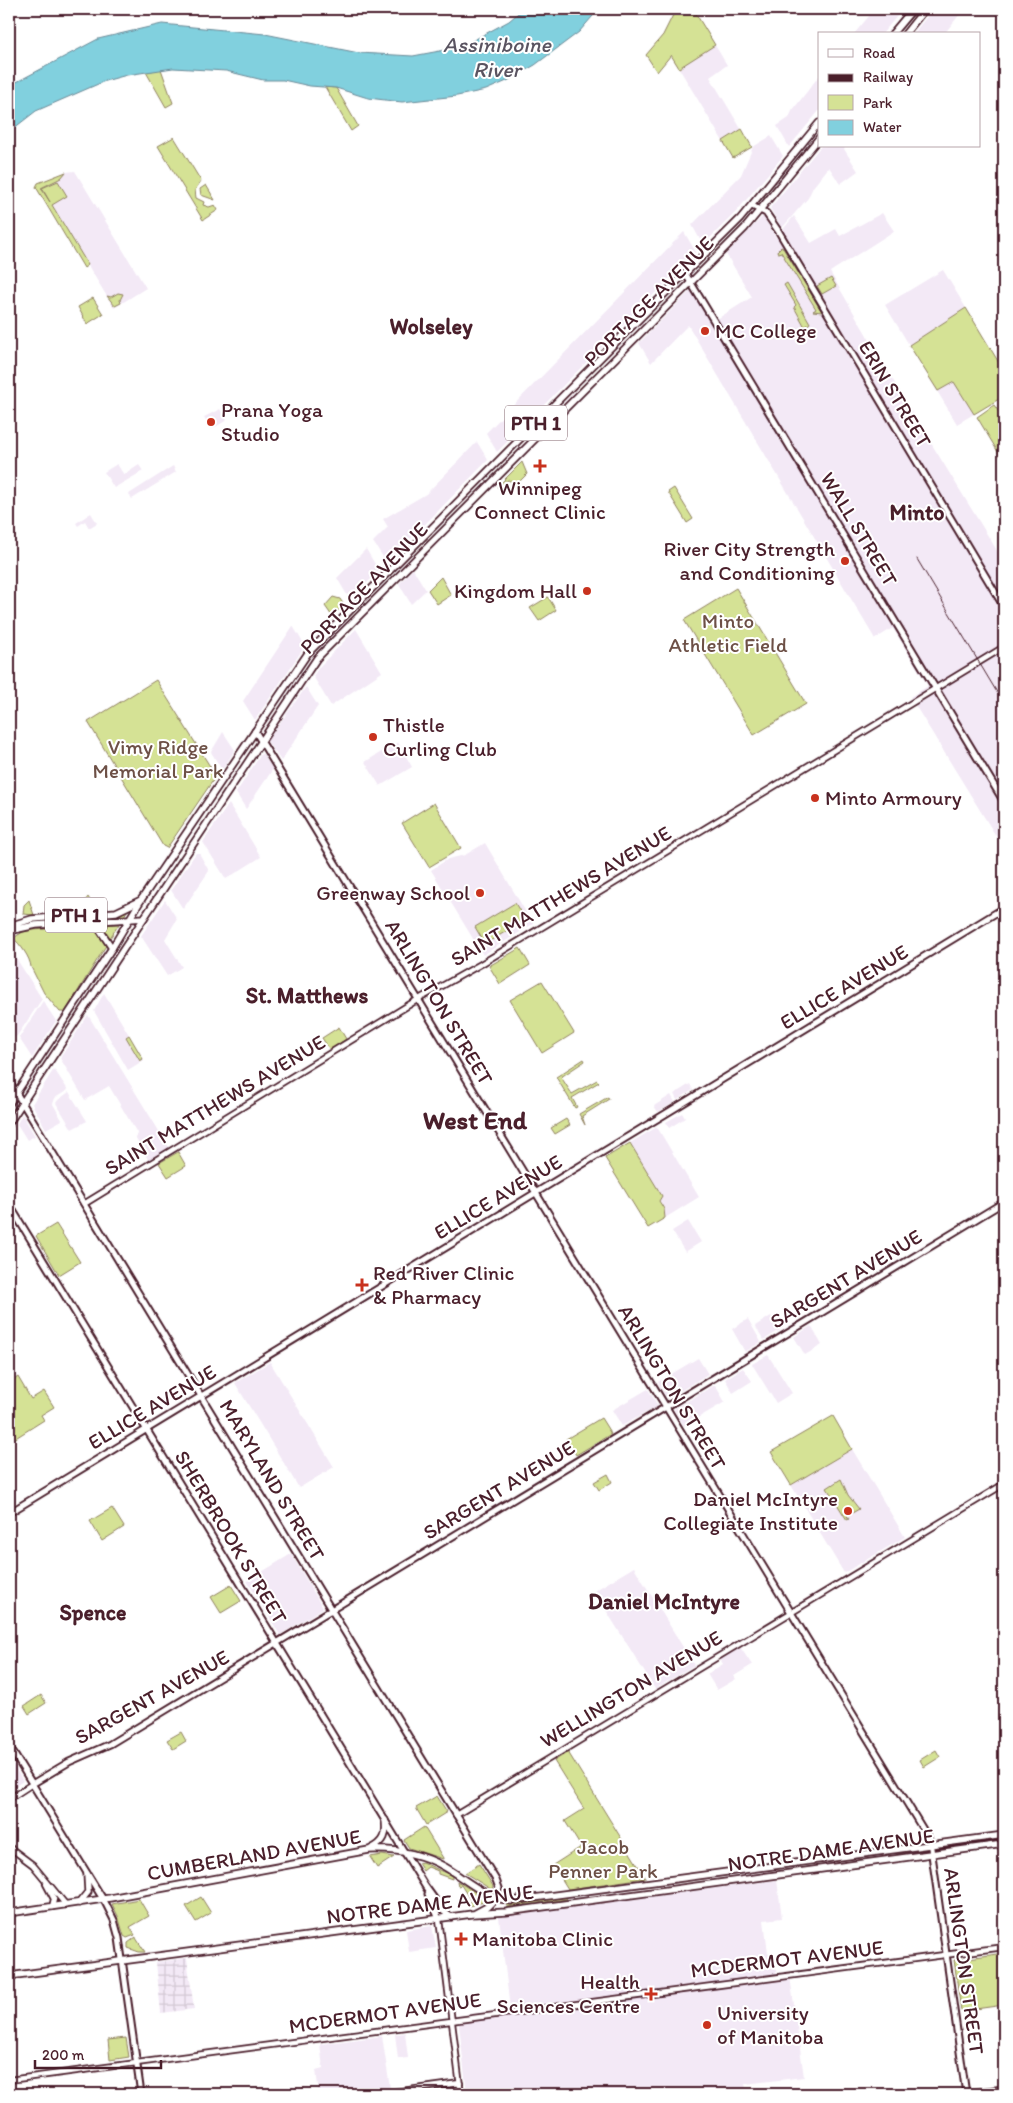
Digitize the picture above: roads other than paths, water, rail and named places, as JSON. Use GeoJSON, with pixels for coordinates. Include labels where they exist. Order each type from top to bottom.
{"type":"FeatureCollection","features":[{"type":"Feature","properties":{"kind":"main road"},"geometry":{"type":"LineString","coordinates":[[894,32],[913,9]]}},
{"type":"Feature","properties":{"kind":"main road"},"geometry":{"type":"LineString","coordinates":[[907,32],[925,9]]}},
{"type":"Feature","properties":{"kind":"main road","name":"PORTAGE AVENUE"},"geometry":{"type":"LineString","coordinates":[[9,1104],[112,948],[141,900],[300,662],[740,219],[818,124]]}},
{"type":"Feature","properties":{"kind":"main road","name":"PORTAGE AVENUE"},"geometry":{"type":"LineString","coordinates":[[9,1123],[304,675],[323,651],[745,228],[818,139]]}},
{"type":"Feature","properties":{"kind":"main road"},"geometry":{"type":"LineString","coordinates":[[752,206],[761,209]]}},
{"type":"Feature","properties":{"kind":"main road","name":"ERIN STREET"},"geometry":{"type":"LineString","coordinates":[[761,209],[766,212],[779,232],[1004,607]]}},
{"type":"Feature","properties":{"kind":"main road","name":"WALL STREET"},"geometry":{"type":"LineString","coordinates":[[685,273],[1004,802]]}},
{"type":"Feature","properties":{"kind":"main road","name":"ARLINGTON STREET"},"geometry":{"type":"LineString","coordinates":[[255,731],[931,1845],[966,2094]]}},
{"type":"Feature","properties":{"kind":"main road","name":"PTH 1"},"geometry":{"type":"LineString","coordinates":[[9,926],[32,919],[111,913],[123,910],[141,900]]}},
{"type":"Feature","properties":{"kind":"main road","name":"ELLICE AVENUE"},"geometry":{"type":"LineString","coordinates":[[9,1513],[1004,908]]}},
{"type":"Feature","properties":{"kind":"main road","name":"PTH 1"},"geometry":{"type":"LineString","coordinates":[[9,931],[31,926],[144,918]]}},
{"type":"Feature","properties":{"kind":"main road"},"geometry":{"type":"LineString","coordinates":[[94,921],[112,948]]}},
{"type":"Feature","properties":{"kind":"main road","name":"MARYLAND STREET"},"geometry":{"type":"LineString","coordinates":[[9,1081],[497,1882],[499,1888],[495,1899]]}},
{"type":"Feature","properties":{"kind":"main road","name":"SARGENT AVENUE"},"geometry":{"type":"LineString","coordinates":[[32,1784],[69,1762],[110,1744],[1004,1202]]}},
{"type":"Feature","properties":{"kind":"main road","name":"SHERBROOK STREET"},"geometry":{"type":"LineString","coordinates":[[9,1204],[425,1886],[443,1910],[451,1917]]}},
{"type":"Feature","properties":{"kind":"main road"},"geometry":{"type":"LineString","coordinates":[[9,1746],[103,1899],[116,1924],[123,1961],[141,2094]]}},
{"type":"Feature","properties":{"kind":"main road"},"geometry":{"type":"LineString","coordinates":[[369,1850],[381,1844],[385,1839],[385,1820]]}},
{"type":"Feature","properties":{"kind":"main road","name":"NOTRE DAME AVENUE"},"geometry":{"type":"LineString","coordinates":[[495,1899],[522,1901],[1004,1835]]}},
{"type":"Feature","properties":{"kind":"main road","name":"NOTRE DAME AVENUE"},"geometry":{"type":"LineString","coordinates":[[9,1976],[472,1914],[506,1912],[1004,1844]]}},
{"type":"Feature","properties":{"kind":"main road","name":"CUMBERLAND AVENUE"},"geometry":{"type":"LineString","coordinates":[[9,1913],[103,1899],[369,1850],[405,1853],[440,1865],[495,1899]]}},
{"type":"Feature","properties":{"kind":"main road"},"geometry":{"type":"LineString","coordinates":[[79,1902],[88,1892],[87,1874]]}},
{"type":"Feature","properties":{"kind":"main road","name":"SHERBROOK STREET"},"geometry":{"type":"LineString","coordinates":[[425,1886],[439,1919]]}},
{"type":"Feature","properties":{"kind":"main road"},"geometry":{"type":"LineString","coordinates":[[472,1914],[487,1907],[495,1899]]}},
{"type":"Feature","properties":{"kind":"main road"},"geometry":{"type":"LineString","coordinates":[[962,2094],[1004,2088]]}},
{"type":"Feature","properties":{"kind":"street","name":"SAINT MATTHEWS AVENUE"},"geometry":{"type":"LineString","coordinates":[[84,1204],[1004,646]]}},
{"type":"Feature","properties":{"kind":"street","name":"WELLINGTON AVENUE"},"geometry":{"type":"LineString","coordinates":[[456,1815],[1004,1484]]}},
{"type":"Feature","properties":{"kind":"street","name":"SARGENT AVENUE"},"geometry":{"type":"LineString","coordinates":[[9,1800],[32,1784]]}},
{"type":"Feature","properties":{"kind":"street"},"geometry":{"type":"LineString","coordinates":[[9,1847],[33,1866],[66,1905]]}},
{"type":"Feature","properties":{"kind":"street"},"geometry":{"type":"LineString","coordinates":[[46,1882],[54,1899],[52,1907]]}},
{"type":"Feature","properties":{"kind":"street","name":"SHERBROOK STREET"},"geometry":{"type":"LineString","coordinates":[[439,1919],[461,2094]]}},
{"type":"Feature","properties":{"kind":"street","name":"MCDERMOT AVENUE"},"geometry":{"type":"LineString","coordinates":[[9,2080],[1004,1947]]}},
{"type":"Feature","properties":{"kind":"street"},"geometry":{"type":"LineString","coordinates":[[380,2094],[460,2083]]}},
{"type":"Feature","properties":{"kind":"water","name":"Assiniboine River"},"geometry":{"type":"Polygon","coordinates":[[[523,9],[599,9],[579,32],[535,65],[507,81],[486,90],[457,96],[402,102],[368,98],[336,88],[310,86],[283,80],[263,80],[226,71],[173,68],[127,75],[105,81],[36,111],[9,132],[9,86],[98,39],[162,24],[265,34],[359,53],[413,56],[461,47],[509,21],[523,9]]]}},
{"type":"Feature","properties":{"kind":"railway"},"geometry":{"type":"LineString","coordinates":[[917,559],[1004,704]]}},
{"type":"Feature","properties":{"kind":"place","name":"MC College"},"geometry":{"type":"Point","coordinates":[705,331]}},
{"type":"Feature","properties":{"kind":"place","name":"Prana Yoga Studio"},"geometry":{"type":"Point","coordinates":[211,422]}},
{"type":"Feature","properties":{"kind":"place","name":"Winnipeg Connect Clinic"},"geometry":{"type":"Point","coordinates":[540,466]}},
{"type":"Feature","properties":{"kind":"place","name":"River City Strength and Conditioning"},"geometry":{"type":"Point","coordinates":[845,561]}},
{"type":"Feature","properties":{"kind":"place","name":"Kingdom Hall"},"geometry":{"type":"Point","coordinates":[587,591]}},
{"type":"Feature","properties":{"kind":"place","name":"Thistle Curling Club"},"geometry":{"type":"Point","coordinates":[373,737]}},
{"type":"Feature","properties":{"kind":"place","name":"Minto Armoury"},"geometry":{"type":"Point","coordinates":[815,798]}},
{"type":"Feature","properties":{"kind":"place","name":"Greenway School"},"geometry":{"type":"Point","coordinates":[480,893]}},
{"type":"Feature","properties":{"kind":"place","name":"Red River Clinic & Pharmacy"},"geometry":{"type":"Point","coordinates":[362,1285]}},
{"type":"Feature","properties":{"kind":"place","name":"Daniel McIntyre Collegiate Institute"},"geometry":{"type":"Point","coordinates":[848,1511]}},
{"type":"Feature","properties":{"kind":"place","name":"Manitoba Clinic"},"geometry":{"type":"Point","coordinates":[461,1939]}},
{"type":"Feature","properties":{"kind":"place","name":"Health Sciences Centre"},"geometry":{"type":"Point","coordinates":[651,1994]}},
{"type":"Feature","properties":{"kind":"place","name":"University of Manitoba"},"geometry":{"type":"Point","coordinates":[707,2025]}},
{"type":"Feature","properties":{"kind":"district","name":"Wolseley"},"geometry":{"type":"Point","coordinates":[431,326]}},
{"type":"Feature","properties":{"kind":"district","name":"Minto"},"geometry":{"type":"Point","coordinates":[917,512]}},
{"type":"Feature","properties":{"kind":"district","name":"St. Matthews"},"geometry":{"type":"Point","coordinates":[307,995]}},
{"type":"Feature","properties":{"kind":"district","name":"West End"},"geometry":{"type":"Point","coordinates":[475,1120]}},
{"type":"Feature","properties":{"kind":"district","name":"Daniel McIntyre"},"geometry":{"type":"Point","coordinates":[664,1601]}},
{"type":"Feature","properties":{"kind":"district","name":"Spence"},"geometry":{"type":"Point","coordinates":[93,1612]}},
{"type":"Feature","properties":{"kind":"park label","name":"Minto Athletic Field"},"geometry":{"type":"Point","coordinates":[728,633]}},
{"type":"Feature","properties":{"kind":"park label","name":"Vimy Ridge Memorial Park"},"geometry":{"type":"Point","coordinates":[158,759]}},
{"type":"Feature","properties":{"kind":"park label","name":"Jacob Penner Park"},"geometry":{"type":"Point","coordinates":[603,1859]}}]}
